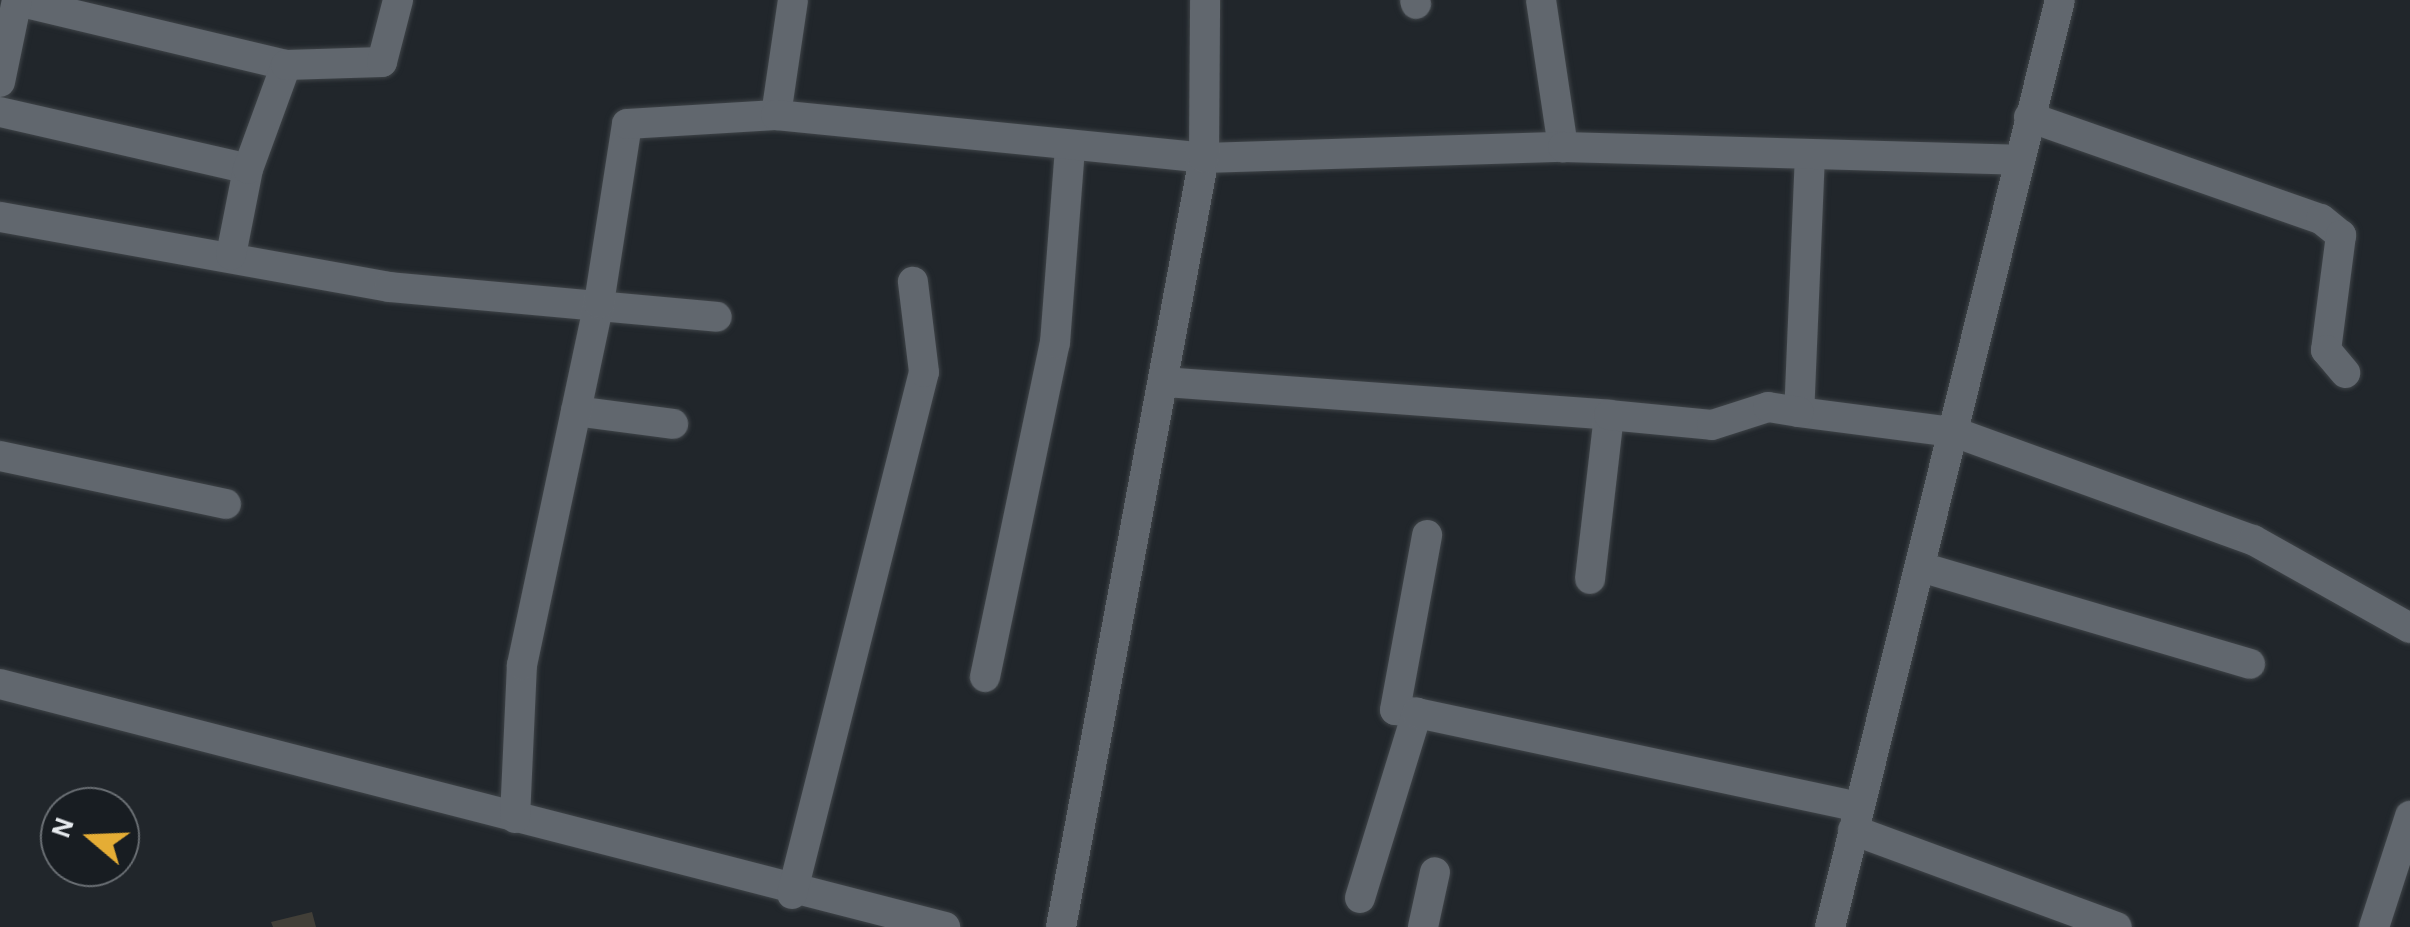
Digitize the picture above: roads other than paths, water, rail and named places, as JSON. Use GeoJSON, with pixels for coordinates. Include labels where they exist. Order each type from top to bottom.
{"type":"FeatureCollection","features":[{"type":"Feature","properties":{"kind":"street"},"geometry":{"type":"LineString","coordinates":[[0,82],[17,0],[286,65],[382,62],[398,0]]}},
{"type":"Feature","properties":{"kind":"street"},"geometry":{"type":"LineString","coordinates":[[776,114],[793,0]]}},
{"type":"Feature","properties":{"kind":"street"},"geometry":{"type":"LineString","coordinates":[[1061,927],[1204,158],[1205,0]]}},
{"type":"Feature","properties":{"kind":"street"},"geometry":{"type":"LineString","coordinates":[[1541,0],[1564,147]]}},
{"type":"Feature","properties":{"kind":"street"},"geometry":{"type":"LineString","coordinates":[[1830,927],[2060,0]]}},
{"type":"Feature","properties":{"kind":"street"},"geometry":{"type":"LineString","coordinates":[[231,255],[248,169],[286,65]]}},
{"type":"Feature","properties":{"kind":"street"},"geometry":{"type":"LineString","coordinates":[[0,112],[248,169]]}},
{"type":"Feature","properties":{"kind":"street"},"geometry":{"type":"LineString","coordinates":[[515,818],[522,665],[600,303],[626,124],[776,114],[1070,148],[1204,158],[1564,147],[2018,160]]}},
{"type":"Feature","properties":{"kind":"street"},"geometry":{"type":"LineString","coordinates":[[2029,117],[2321,219],[2341,235],[2326,350],[2345,373]]}},
{"type":"Feature","properties":{"kind":"street"},"geometry":{"type":"LineString","coordinates":[[985,677],[1055,342],[1070,148]]}},
{"type":"Feature","properties":{"kind":"street"},"geometry":{"type":"LineString","coordinates":[[1799,412],[1810,154]]}},
{"type":"Feature","properties":{"kind":"street"},"geometry":{"type":"LineString","coordinates":[[0,217],[231,255],[390,287],[600,303],[717,317]]}},
{"type":"Feature","properties":{"kind":"street"},"geometry":{"type":"LineString","coordinates":[[792,894],[924,372],[913,282]]}},
{"type":"Feature","properties":{"kind":"street"},"geometry":{"type":"LineString","coordinates":[[1164,382],[1609,414],[1712,426],[1768,407],[1954,432],[2253,540],[2410,628]]}},
{"type":"Feature","properties":{"kind":"street"},"geometry":{"type":"LineString","coordinates":[[576,410],[673,424]]}},
{"type":"Feature","properties":{"kind":"street"},"geometry":{"type":"LineString","coordinates":[[1590,579],[1609,414]]}},
{"type":"Feature","properties":{"kind":"street"},"geometry":{"type":"LineString","coordinates":[[0,456],[226,504]]}},
{"type":"Feature","properties":{"kind":"street"},"geometry":{"type":"LineString","coordinates":[[1427,535],[1395,710],[1856,819],[2117,927]]}},
{"type":"Feature","properties":{"kind":"street"},"geometry":{"type":"LineString","coordinates":[[1921,567],[2250,664]]}},
{"type":"Feature","properties":{"kind":"street"},"geometry":{"type":"LineString","coordinates":[[0,684],[792,894],[946,927]]}},
{"type":"Feature","properties":{"kind":"street"},"geometry":{"type":"LineString","coordinates":[[1360,898],[1417,713]]}},
{"type":"Feature","properties":{"kind":"street"},"geometry":{"type":"LineString","coordinates":[[2374,927],[2410,816]]}},
{"type":"Feature","properties":{"kind":"street"},"geometry":{"type":"LineString","coordinates":[[1423,927],[1436,872]]}}]}
